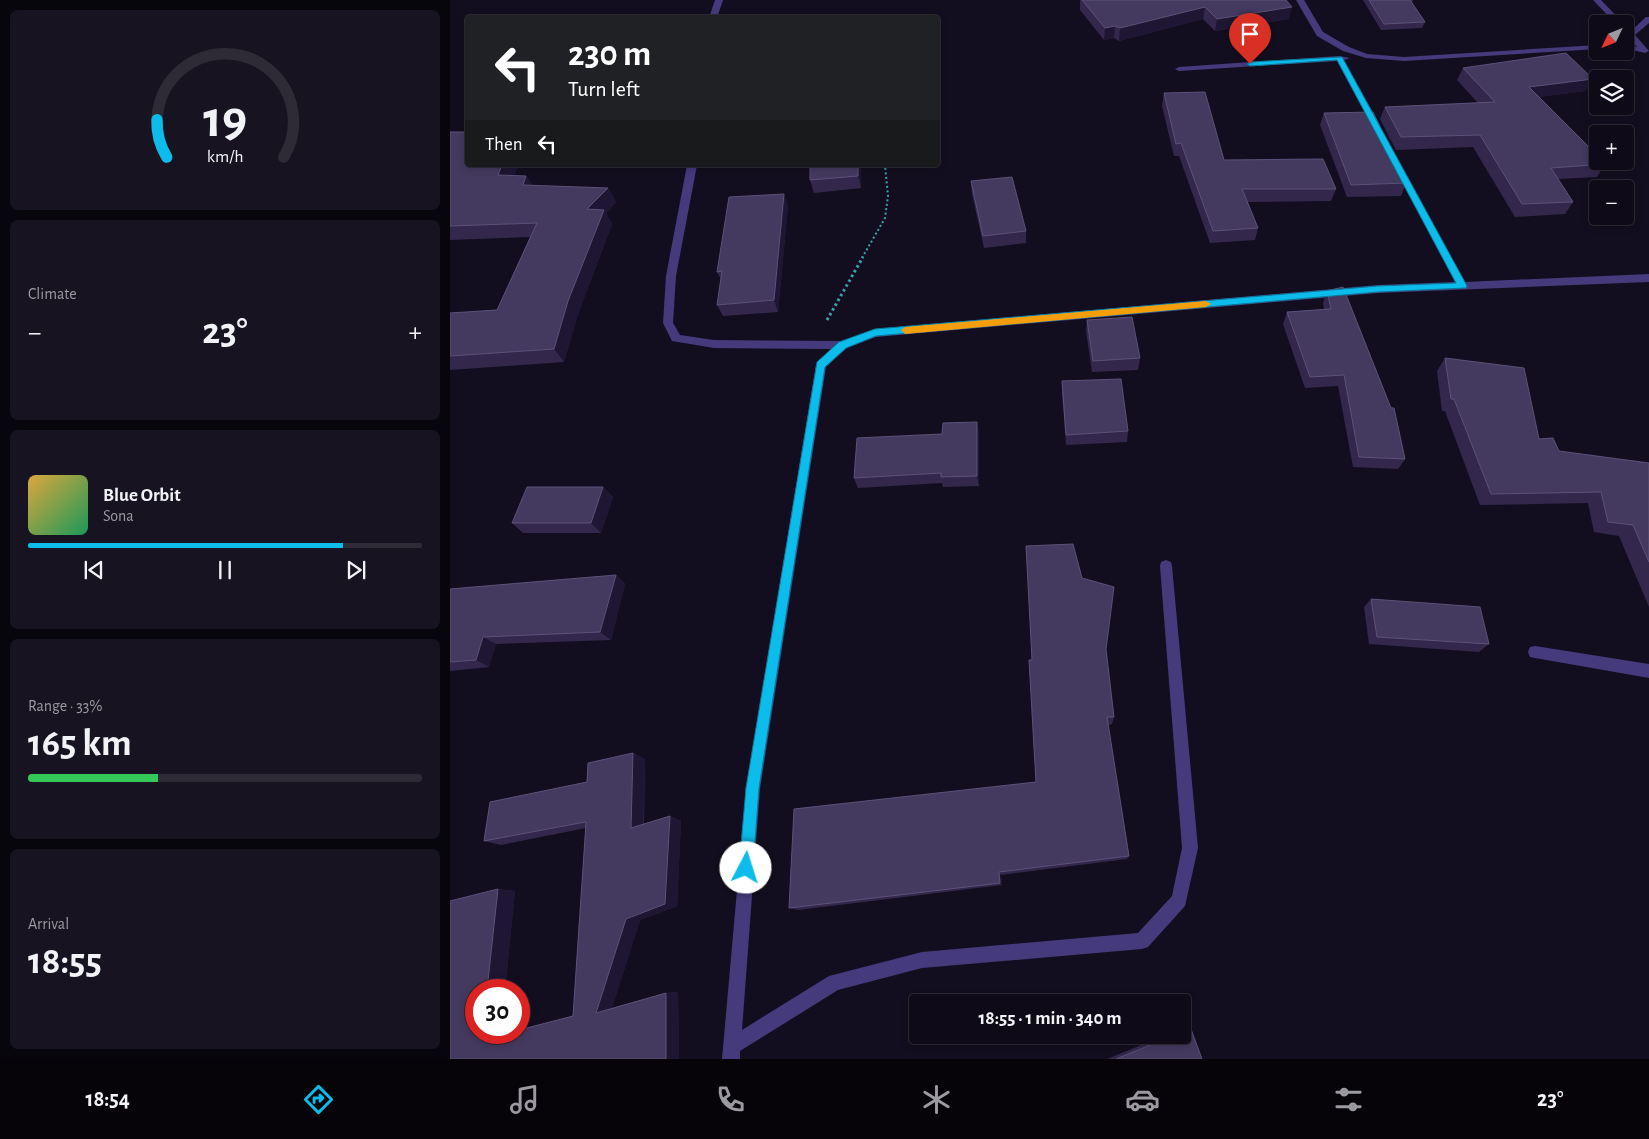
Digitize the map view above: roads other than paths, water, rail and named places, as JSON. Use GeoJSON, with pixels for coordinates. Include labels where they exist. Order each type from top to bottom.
{"type":"FeatureCollection","features":[{"type":"Feature","properties":{"kind":"street"},"geometry":{"type":"LineString","coordinates":[[714,15],[719,0]]}},
{"type":"Feature","properties":{"kind":"street"},"geometry":{"type":"LineString","coordinates":[[1300,0],[1320,34],[1346,49],[1366,56]]}},
{"type":"Feature","properties":{"kind":"street"},"geometry":{"type":"LineString","coordinates":[[1597,0],[1611,15]]}},
{"type":"Feature","properties":{"kind":"street"},"geometry":{"type":"LineString","coordinates":[[1634,28],[1649,19]]}},
{"type":"Feature","properties":{"kind":"street"},"geometry":{"type":"LineString","coordinates":[[1634,38],[1647,52]]}},
{"type":"Feature","properties":{"kind":"street"},"geometry":{"type":"LineString","coordinates":[[1179,69],[1366,56],[1404,59],[1589,48]]}},
{"type":"Feature","properties":{"kind":"street"},"geometry":{"type":"LineString","coordinates":[[1634,48],[1647,52]]}},
{"type":"Feature","properties":{"kind":"street"},"geometry":{"type":"LineString","coordinates":[[1339,58],[1382,137]]}},
{"type":"Feature","properties":{"kind":"street"},"geometry":{"type":"LineString","coordinates":[[1391,154],[1462,286]]}},
{"type":"Feature","properties":{"kind":"street"},"geometry":{"type":"LineString","coordinates":[[692,167],[670,276],[668,323],[676,338],[714,344],[843,345],[875,333],[1378,289],[1649,278]]}},
{"type":"Feature","properties":{"kind":"street"},"geometry":{"type":"LineString","coordinates":[[731,1053],[752,788],[821,365],[843,345]]}},
{"type":"Feature","properties":{"kind":"street"},"geometry":{"type":"LineString","coordinates":[[731,1053],[835,982],[922,960],[1142,941],[1179,900],[1190,848],[1166,566]]}},
{"type":"Feature","properties":{"kind":"street"},"geometry":{"type":"LineString","coordinates":[[1535,652],[1649,672]]}}]}
